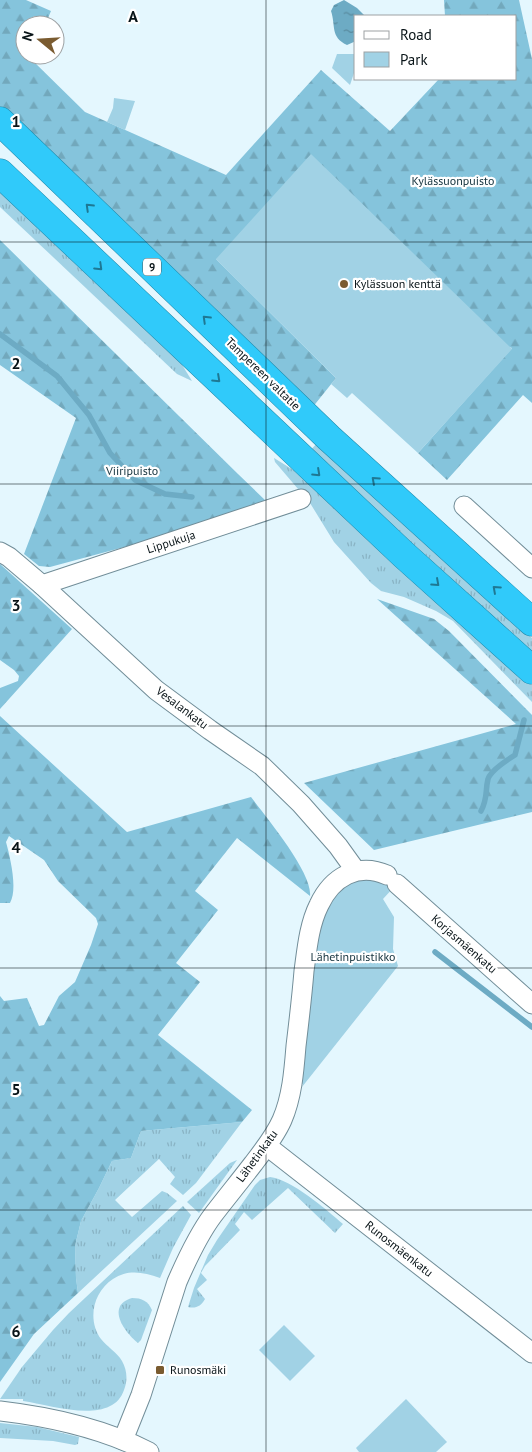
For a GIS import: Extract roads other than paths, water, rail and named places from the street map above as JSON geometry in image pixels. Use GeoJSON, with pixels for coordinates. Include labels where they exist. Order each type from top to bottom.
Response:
{"type":"FeatureCollection","features":[{"type":"Feature","properties":{"kind":"highway","name":"Tampereen valtatie"},"geometry":{"type":"LineString","coordinates":[[0,121],[329,438],[532,622]]}},
{"type":"Feature","properties":{"kind":"highway"},"geometry":{"type":"LineString","coordinates":[[0,173],[397,548],[532,670]]}},
{"type":"Feature","properties":{"kind":"street","name":"Lippukuja"},"geometry":{"type":"LineString","coordinates":[[42,585],[301,499]]}},
{"type":"Feature","properties":{"kind":"street"},"geometry":{"type":"LineString","coordinates":[[464,506],[532,568]]}},
{"type":"Feature","properties":{"kind":"street","name":"Vesalankatu"},"geometry":{"type":"LineString","coordinates":[[0,552],[9,557],[42,585],[156,690],[262,766],[301,804],[338,846],[356,871]]}},
{"type":"Feature","properties":{"kind":"street","name":"Korjasmäenkatu"},"geometry":{"type":"LineString","coordinates":[[356,871],[377,871],[392,880],[532,1004]]}},
{"type":"Feature","properties":{"kind":"street","name":"Lähetinkatu"},"geometry":{"type":"LineString","coordinates":[[123,1440],[141,1395],[177,1282],[184,1266],[212,1218],[267,1146],[281,1122],[289,1099],[293,1077],[306,955],[311,927],[319,905],[327,892],[342,876],[356,871]]}},
{"type":"Feature","properties":{"kind":"street","name":"Runosmäenkatu"},"geometry":{"type":"LineString","coordinates":[[267,1146],[532,1353]]}},
{"type":"Feature","properties":{"kind":"street"},"geometry":{"type":"LineString","coordinates":[[0,1411],[68,1421],[123,1440],[149,1452]]}},
{"type":"Feature","properties":{"kind":"water"},"geometry":{"type":"Polygon","coordinates":[[[344,0],[364,15],[354,15],[354,42],[347,45],[338,38],[334,31],[331,11],[334,5],[344,0]]]}},
{"type":"Feature","properties":{"kind":"waterway"},"geometry":{"type":"LineString","coordinates":[[0,334],[57,376],[89,415],[110,453],[135,480],[165,494],[192,497]]}},
{"type":"Feature","properties":{"kind":"waterway"},"geometry":{"type":"LineString","coordinates":[[481,811],[486,798],[488,779],[496,769],[515,755],[524,720]]}},
{"type":"Feature","properties":{"kind":"waterway"},"geometry":{"type":"LineString","coordinates":[[435,952],[532,1027]]}},
{"type":"Feature","properties":{"kind":"place","name":"Kylässuon kenttä"},"geometry":{"type":"Point","coordinates":[344,284]}},
{"type":"Feature","properties":{"kind":"place","name":"Runosmäki"},"geometry":{"type":"Point","coordinates":[160,1370]}},
{"type":"Feature","properties":{"kind":"park label","name":"Kylässuonpuisto"},"geometry":{"type":"Point","coordinates":[453,181]}},
{"type":"Feature","properties":{"kind":"park label","name":"Viiripuisto"},"geometry":{"type":"Point","coordinates":[132,471]}},
{"type":"Feature","properties":{"kind":"park label","name":"Lähetinpuistikko"},"geometry":{"type":"Point","coordinates":[353,957]}}]}
